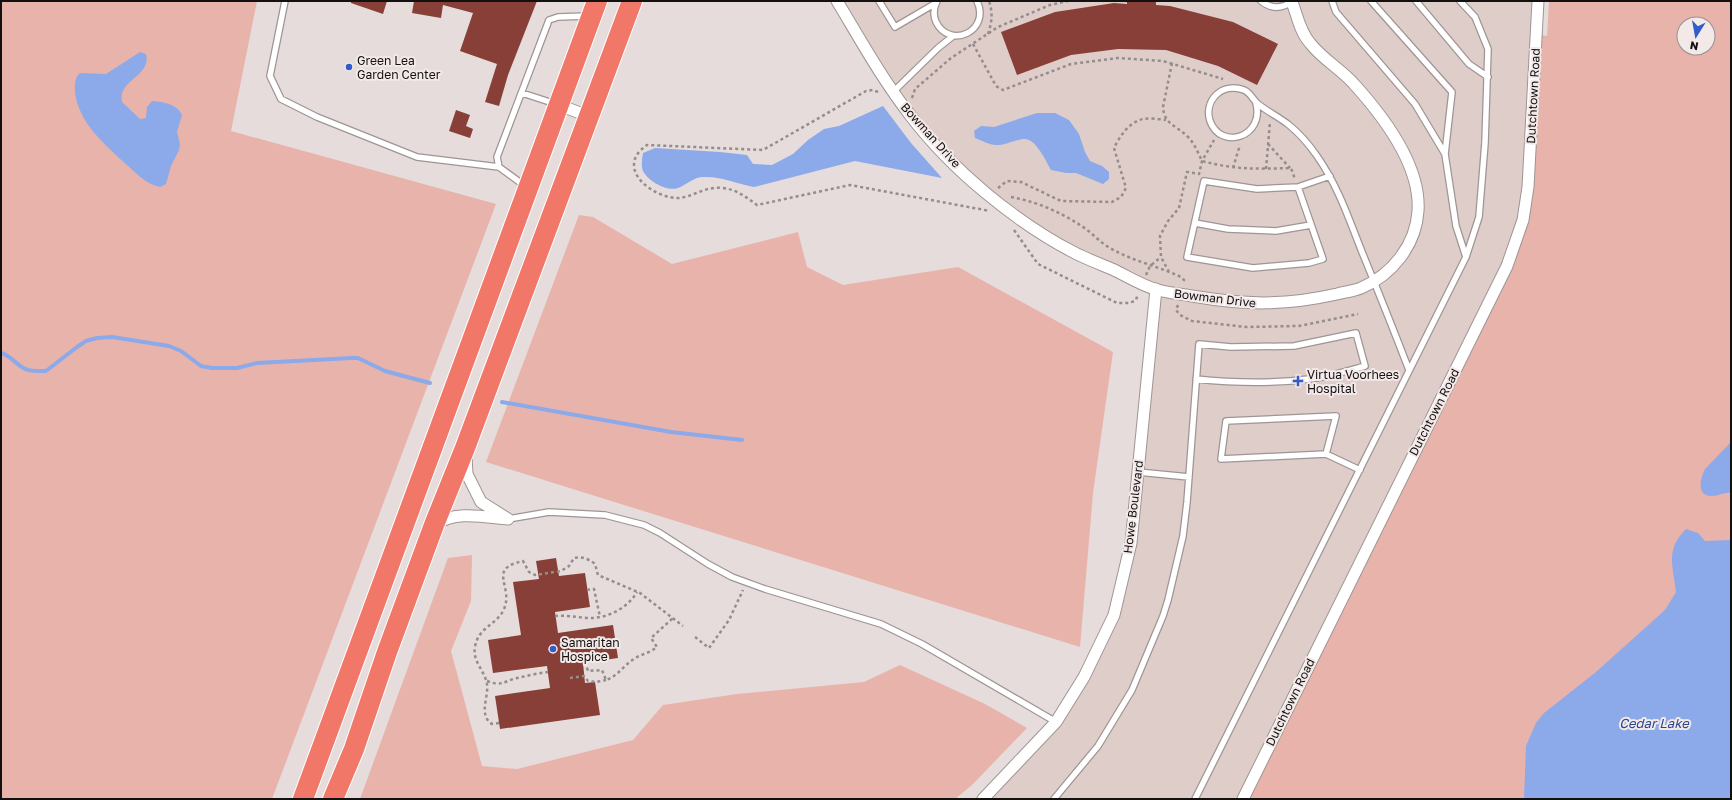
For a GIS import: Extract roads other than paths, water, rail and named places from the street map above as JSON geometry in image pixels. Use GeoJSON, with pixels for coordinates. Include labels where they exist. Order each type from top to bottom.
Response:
{"type":"FeatureCollection","features":[{"type":"Feature","properties":{"kind":"highway"},"geometry":{"type":"LineString","coordinates":[[334,799],[354,748],[434,525],[465,448],[632,1]]}},
{"type":"Feature","properties":{"kind":"highway"},"geometry":{"type":"LineString","coordinates":[[303,799],[594,9]]}},
{"type":"Feature","properties":{"kind":"street","name":"Bowman Drive"},"geometry":{"type":"LineString","coordinates":[[837,1],[893,92],[911,117],[944,153],[975,183],[1011,212],[1042,234],[1075,253],[1156,289],[1220,300],[1265,304],[1309,300],[1361,288],[1374,281],[1402,257],[1413,236],[1418,211],[1417,188],[1410,166],[1389,128],[1354,83],[1310,43],[1303,32],[1292,1]]}},
{"type":"Feature","properties":{"kind":"street","name":"Dutchtown Road"},"geometry":{"type":"LineString","coordinates":[[1243,799],[1507,266],[1523,220],[1528,187],[1538,1]]}},
{"type":"Feature","properties":{"kind":"street"},"geometry":{"type":"LineString","coordinates":[[559,105],[588,116]]}},
{"type":"Feature","properties":{"kind":"street","name":"Howe Boulevard"},"geometry":{"type":"LineString","coordinates":[[983,799],[1056,722],[1084,677],[1114,615],[1131,544],[1156,289]]}},
{"type":"Feature","properties":{"kind":"street"},"geometry":{"type":"LineString","coordinates":[[465,448],[467,474],[481,502],[508,519]]}},
{"type":"Feature","properties":{"kind":"street"},"geometry":{"type":"LineString","coordinates":[[434,525],[442,519],[467,516],[508,519]]}},
{"type":"Feature","properties":{"kind":"lane"},"geometry":{"type":"LineString","coordinates":[[285,1],[270,76],[280,99],[317,117],[417,157],[498,167],[528,188]]}},
{"type":"Feature","properties":{"kind":"lane"},"geometry":{"type":"LineString","coordinates":[[879,1],[895,27],[936,2]]}},
{"type":"Feature","properties":{"kind":"lane"},"geometry":{"type":"LineString","coordinates":[[893,92],[938,48],[954,36],[968,33],[978,23],[980,9],[977,1]]}},
{"type":"Feature","properties":{"kind":"lane"},"geometry":{"type":"LineString","coordinates":[[1260,1],[1276,7],[1282,7],[1292,1]]}},
{"type":"Feature","properties":{"kind":"lane"},"geometry":{"type":"LineString","coordinates":[[1332,1],[1336,12],[1415,104],[1445,154]]}},
{"type":"Feature","properties":{"kind":"lane"},"geometry":{"type":"LineString","coordinates":[[1371,1],[1452,92],[1445,154],[1456,226],[1466,257]]}},
{"type":"Feature","properties":{"kind":"lane"},"geometry":{"type":"LineString","coordinates":[[1416,1],[1469,64],[1488,77]]}},
{"type":"Feature","properties":{"kind":"lane"},"geometry":{"type":"LineString","coordinates":[[1195,799],[1466,257],[1480,217],[1486,143],[1488,49],[1475,17],[1460,1]]}},
{"type":"Feature","properties":{"kind":"lane"},"geometry":{"type":"LineString","coordinates":[[936,2],[934,11],[937,24],[945,33],[954,36]]}},
{"type":"Feature","properties":{"kind":"lane"},"geometry":{"type":"LineString","coordinates":[[498,167],[497,157],[550,20],[594,9]]}},
{"type":"Feature","properties":{"kind":"lane"},"geometry":{"type":"LineString","coordinates":[[1256,103],[1258,114],[1255,125],[1247,133],[1236,137],[1222,134],[1212,124],[1209,116],[1211,102],[1221,91],[1234,88],[1248,92],[1256,103],[1289,125],[1316,155],[1336,185],[1409,370]]}},
{"type":"Feature","properties":{"kind":"lane"},"geometry":{"type":"LineString","coordinates":[[522,93],[559,105]]}},
{"type":"Feature","properties":{"kind":"lane"},"geometry":{"type":"LineString","coordinates":[[1298,187],[1323,258],[1309,263],[1253,268],[1187,257],[1204,181],[1257,189],[1298,187],[1330,176]]}},
{"type":"Feature","properties":{"kind":"lane"},"geometry":{"type":"LineString","coordinates":[[1195,223],[1228,229],[1276,231],[1311,225]]}},
{"type":"Feature","properties":{"kind":"lane"},"geometry":{"type":"LineString","coordinates":[[1054,799],[1098,746],[1132,690],[1163,616],[1175,577],[1182,536],[1189,477],[1196,379],[1199,344],[1231,347],[1294,346],[1356,333],[1366,366],[1310,379],[1277,382],[1232,383],[1196,379]]}},
{"type":"Feature","properties":{"kind":"lane"},"geometry":{"type":"LineString","coordinates":[[1326,454],[1336,416],[1226,421],[1221,459],[1326,454],[1360,470]]}},
{"type":"Feature","properties":{"kind":"lane"},"geometry":{"type":"LineString","coordinates":[[1138,472],[1189,477]]}},
{"type":"Feature","properties":{"kind":"lane"},"geometry":{"type":"LineString","coordinates":[[508,519],[549,512],[605,515],[644,525],[660,533],[708,564],[732,577],[881,624],[922,644],[1056,722]]}},
{"type":"Feature","properties":{"kind":"water"},"geometry":{"type":"Polygon","coordinates":[[[140,52],[146,54],[144,68],[124,88],[122,102],[140,119],[146,118],[147,107],[152,101],[173,106],[180,111],[182,115],[177,132],[180,144],[179,150],[171,166],[166,184],[160,187],[151,184],[142,178],[94,133],[87,124],[77,104],[75,93],[76,79],[80,73],[106,74],[140,52]]]}},
{"type":"Feature","properties":{"kind":"water"},"geometry":{"type":"Polygon","coordinates":[[[883,106],[911,143],[942,178],[855,161],[754,187],[723,179],[700,177],[674,189],[663,187],[653,182],[645,175],[642,169],[643,153],[655,148],[747,155],[753,164],[772,165],[793,154],[808,140],[824,129],[839,126],[883,106]]]}},
{"type":"Feature","properties":{"kind":"water"},"geometry":{"type":"Polygon","coordinates":[[[1037,113],[1055,113],[1069,120],[1079,134],[1085,152],[1090,161],[1102,166],[1109,172],[1109,179],[1103,184],[1076,173],[1051,170],[1039,149],[1032,142],[1026,139],[1000,145],[993,145],[975,138],[974,131],[981,126],[994,127],[1037,113]]]}},
{"type":"Feature","properties":{"kind":"water"},"geometry":{"type":"Polygon","coordinates":[[[1731,442],[1731,493],[1712,496],[1703,493],[1701,490],[1701,482],[1705,469],[1731,442]]]}},
{"type":"Feature","properties":{"kind":"water","name":"Cedar Lake"},"geometry":{"type":"Polygon","coordinates":[[[1686,529],[1698,533],[1705,541],[1731,540],[1731,799],[1524,799],[1526,746],[1536,723],[1544,713],[1596,672],[1665,610],[1676,592],[1672,566],[1673,551],[1679,537],[1686,529]]]}},
{"type":"Feature","properties":{"kind":"waterway"},"geometry":{"type":"LineString","coordinates":[[1,353],[8,356],[25,369],[32,371],[46,371],[86,341],[97,338],[112,337],[169,346],[181,351],[201,366],[212,368],[237,368],[257,363],[358,358],[385,371],[430,383]]}},
{"type":"Feature","properties":{"kind":"waterway"},"geometry":{"type":"LineString","coordinates":[[502,402],[671,432],[742,440]]}},
{"type":"Feature","properties":{"kind":"place","name":"Green Lea Garden Center"},"geometry":{"type":"Point","coordinates":[349,67]}},
{"type":"Feature","properties":{"kind":"place","name":"Virtua Voorhees Hospital"},"geometry":{"type":"Point","coordinates":[1298,381]}},
{"type":"Feature","properties":{"kind":"place","name":"Samaritan Hospice"},"geometry":{"type":"Point","coordinates":[553,649]}}]}
